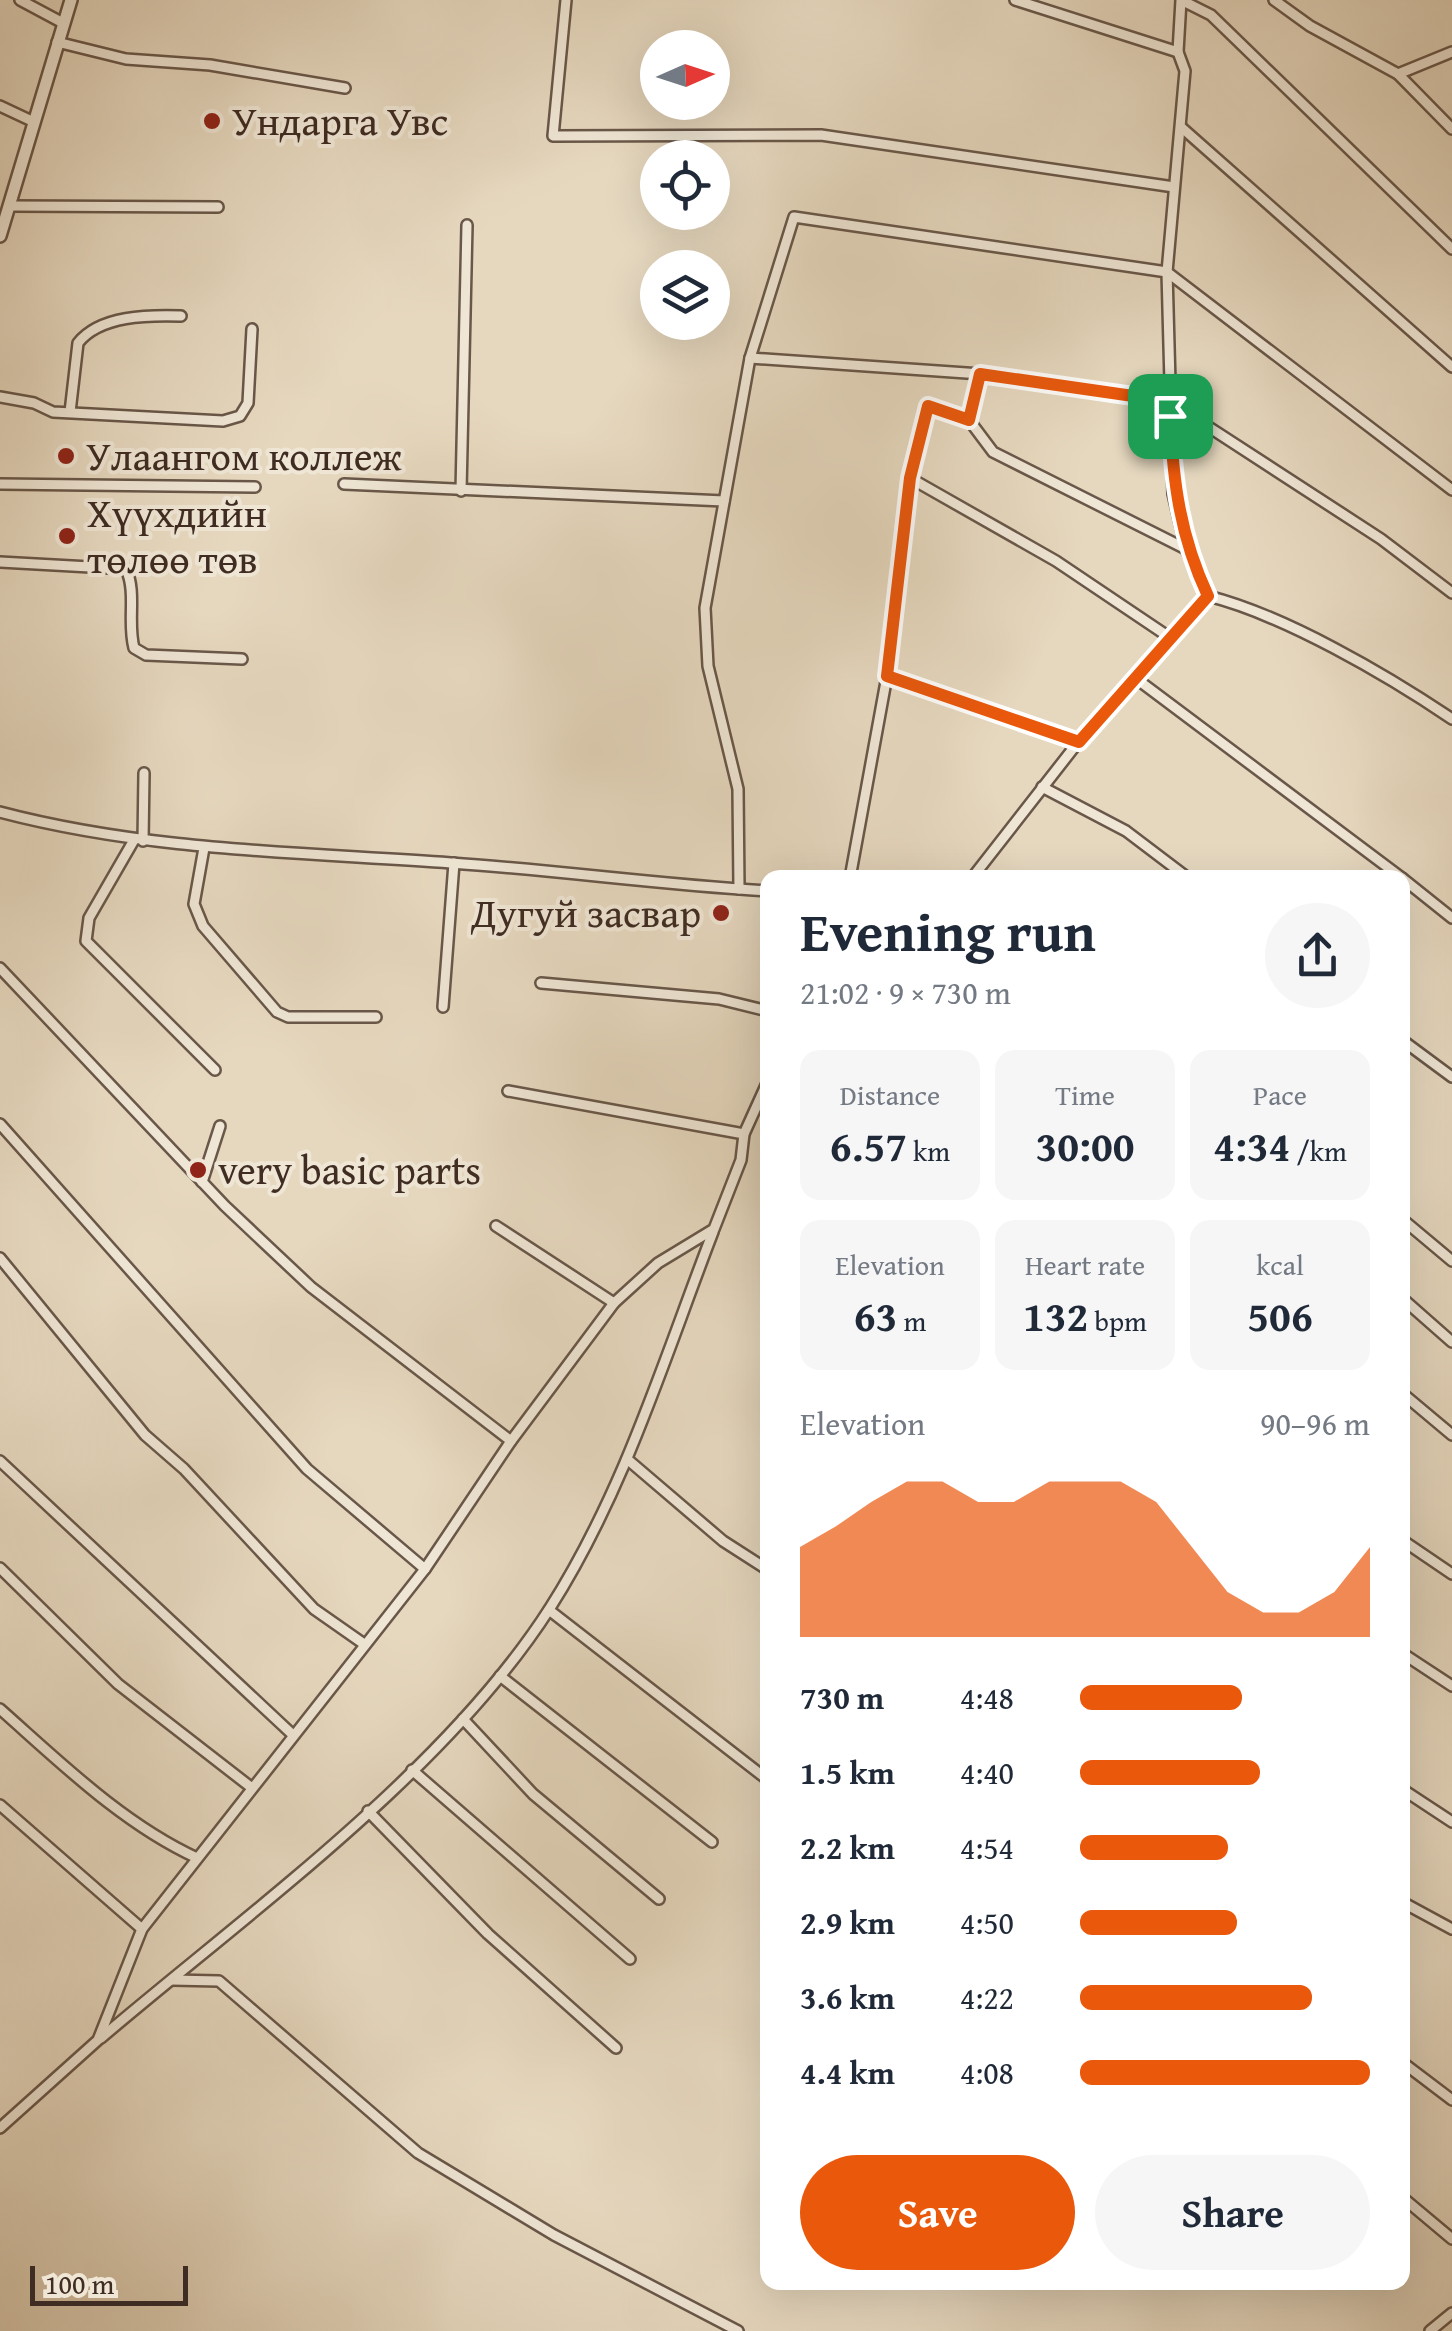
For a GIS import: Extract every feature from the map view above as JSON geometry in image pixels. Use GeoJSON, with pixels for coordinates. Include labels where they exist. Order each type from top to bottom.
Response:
{"type":"FeatureCollection","features":[{"type":"Feature","properties":{"kind":"street"},"geometry":{"type":"LineString","coordinates":[[20,0],[63,23]]}},
{"type":"Feature","properties":{"kind":"street"},"geometry":{"type":"LineString","coordinates":[[0,236],[70,0]]}},
{"type":"Feature","properties":{"kind":"street"},"geometry":{"type":"LineString","coordinates":[[566,0],[553,136],[821,136],[1174,187]]}},
{"type":"Feature","properties":{"kind":"street"},"geometry":{"type":"LineString","coordinates":[[1015,0],[1178,52]]}},
{"type":"Feature","properties":{"kind":"street"},"geometry":{"type":"LineString","coordinates":[[1208,596],[1186,549],[1174,494],[1170,416],[1167,272],[1185,71],[1178,52],[1181,0],[1211,14],[1452,249]]}},
{"type":"Feature","properties":{"kind":"street"},"geometry":{"type":"LineString","coordinates":[[1274,0],[1310,26],[1398,74],[1452,129]]}},
{"type":"Feature","properties":{"kind":"street"},"geometry":{"type":"LineString","coordinates":[[57,42],[126,59],[210,64],[345,88]]}},
{"type":"Feature","properties":{"kind":"street"},"geometry":{"type":"LineString","coordinates":[[1398,74],[1452,52]]}},
{"type":"Feature","properties":{"kind":"street"},"geometry":{"type":"LineString","coordinates":[[0,106],[34,122]]}},
{"type":"Feature","properties":{"kind":"street"},"geometry":{"type":"LineString","coordinates":[[1181,127],[1452,367]]}},
{"type":"Feature","properties":{"kind":"street"},"geometry":{"type":"LineString","coordinates":[[5,212],[218,207]]}},
{"type":"Feature","properties":{"kind":"street"},"geometry":{"type":"LineString","coordinates":[[739,890],[738,789],[708,666],[705,608],[750,358],[794,216],[1167,272],[1452,490]]}},
{"type":"Feature","properties":{"kind":"street"},"geometry":{"type":"LineString","coordinates":[[461,491],[467,225]]}},
{"type":"Feature","properties":{"kind":"street"},"geometry":{"type":"LineString","coordinates":[[70,412],[78,343],[84,336],[116,321],[180,316]]}},
{"type":"Feature","properties":{"kind":"street"},"geometry":{"type":"LineString","coordinates":[[0,397],[70,412],[223,421],[240,416],[248,403],[252,329]]}},
{"type":"Feature","properties":{"kind":"street"},"geometry":{"type":"LineString","coordinates":[[750,358],[980,374],[1147,398],[1170,416],[1201,422],[1381,539],[1452,592]]}},
{"type":"Feature","properties":{"kind":"street"},"geometry":{"type":"LineString","coordinates":[[969,420],[980,374]]}},
{"type":"Feature","properties":{"kind":"street"},"geometry":{"type":"LineString","coordinates":[[851,870],[887,676],[910,478],[928,406],[969,420],[993,452],[1186,549]]}},
{"type":"Feature","properties":{"kind":"street"},"geometry":{"type":"LineString","coordinates":[[910,478],[1043,553],[1172,639]]}},
{"type":"Feature","properties":{"kind":"street"},"geometry":{"type":"LineString","coordinates":[[0,484],[255,487]]}},
{"type":"Feature","properties":{"kind":"street"},"geometry":{"type":"LineString","coordinates":[[344,484],[724,502]]}},
{"type":"Feature","properties":{"kind":"street"},"geometry":{"type":"LineString","coordinates":[[0,562],[126,568],[132,582],[130,632],[134,648],[146,655],[242,659]]}},
{"type":"Feature","properties":{"kind":"street"},"geometry":{"type":"LineString","coordinates":[[981,870],[1079,742],[1138,680],[1208,596]]}},
{"type":"Feature","properties":{"kind":"street"},"geometry":{"type":"LineString","coordinates":[[1208,596],[1246,606],[1420,697],[1452,719]]}},
{"type":"Feature","properties":{"kind":"street"},"geometry":{"type":"LineString","coordinates":[[887,676],[1079,742]]}},
{"type":"Feature","properties":{"kind":"street"},"geometry":{"type":"LineString","coordinates":[[1138,680],[1391,870]]}},
{"type":"Feature","properties":{"kind":"street"},"geometry":{"type":"LineString","coordinates":[[144,773],[138,840],[89,918],[86,941],[215,1070]]}},
{"type":"Feature","properties":{"kind":"street"},"geometry":{"type":"LineString","coordinates":[[1042,787],[1126,831],[1177,870]]}},
{"type":"Feature","properties":{"kind":"street"},"geometry":{"type":"LineString","coordinates":[[0,812],[138,840],[204,848],[454,863],[760,891]]}},
{"type":"Feature","properties":{"kind":"street"},"geometry":{"type":"LineString","coordinates":[[204,848],[194,904],[203,926],[276,1012],[288,1017],[376,1017]]}},
{"type":"Feature","properties":{"kind":"street"},"geometry":{"type":"LineString","coordinates":[[444,1007],[454,863]]}},
{"type":"Feature","properties":{"kind":"street"},"geometry":{"type":"LineString","coordinates":[[1410,884],[1452,918]]}},
{"type":"Feature","properties":{"kind":"street"},"geometry":{"type":"LineString","coordinates":[[0,968],[202,1182],[311,1287],[510,1441]]}},
{"type":"Feature","properties":{"kind":"street"},"geometry":{"type":"LineString","coordinates":[[540,983],[719,999],[760,1010]]}},
{"type":"Feature","properties":{"kind":"street"},"geometry":{"type":"LineString","coordinates":[[1410,1046],[1452,1077]]}},
{"type":"Feature","properties":{"kind":"street"},"geometry":{"type":"LineString","coordinates":[[508,1091],[744,1134]]}},
{"type":"Feature","properties":{"kind":"street"},"geometry":{"type":"LineString","coordinates":[[0,2128],[412,1770],[500,1676],[549,1610],[627,1460],[741,1160],[744,1134],[760,1099]]}},
{"type":"Feature","properties":{"kind":"street"},"geometry":{"type":"LineString","coordinates":[[0,1124],[307,1468],[426,1568]]}},
{"type":"Feature","properties":{"kind":"street"},"geometry":{"type":"LineString","coordinates":[[202,1182],[220,1126]]}},
{"type":"Feature","properties":{"kind":"street"},"geometry":{"type":"LineString","coordinates":[[496,1226],[614,1303]]}},
{"type":"Feature","properties":{"kind":"street"},"geometry":{"type":"LineString","coordinates":[[1410,1227],[1452,1261]]}},
{"type":"Feature","properties":{"kind":"street"},"geometry":{"type":"LineString","coordinates":[[98,2040],[142,1929],[426,1568],[510,1441],[614,1303],[658,1263],[714,1229]]}},
{"type":"Feature","properties":{"kind":"street"},"geometry":{"type":"LineString","coordinates":[[0,1258],[145,1435],[184,1468],[314,1609],[364,1644]]}},
{"type":"Feature","properties":{"kind":"street"},"geometry":{"type":"LineString","coordinates":[[1410,1305],[1452,1342]]}},
{"type":"Feature","properties":{"kind":"street"},"geometry":{"type":"LineString","coordinates":[[1410,1401],[1452,1435]]}},
{"type":"Feature","properties":{"kind":"street"},"geometry":{"type":"LineString","coordinates":[[0,1460],[293,1735]]}},
{"type":"Feature","properties":{"kind":"street"},"geometry":{"type":"LineString","coordinates":[[627,1460],[723,1541],[760,1565]]}},
{"type":"Feature","properties":{"kind":"street"},"geometry":{"type":"LineString","coordinates":[[1410,1545],[1452,1574]]}},
{"type":"Feature","properties":{"kind":"street"},"geometry":{"type":"LineString","coordinates":[[0,1568],[118,1684],[252,1788]]}},
{"type":"Feature","properties":{"kind":"street"},"geometry":{"type":"LineString","coordinates":[[549,1610],[760,1774]]}},
{"type":"Feature","properties":{"kind":"street"},"geometry":{"type":"LineString","coordinates":[[1410,1658],[1452,1686]]}},
{"type":"Feature","properties":{"kind":"street"},"geometry":{"type":"LineString","coordinates":[[500,1676],[712,1842]]}},
{"type":"Feature","properties":{"kind":"street"},"geometry":{"type":"LineString","coordinates":[[0,1709],[78,1778],[170,1846],[197,1858]]}},
{"type":"Feature","properties":{"kind":"street"},"geometry":{"type":"LineString","coordinates":[[463,1719],[533,1794],[658,1899]]}},
{"type":"Feature","properties":{"kind":"street"},"geometry":{"type":"LineString","coordinates":[[412,1770],[630,1959]]}},
{"type":"Feature","properties":{"kind":"street"},"geometry":{"type":"LineString","coordinates":[[1410,1794],[1452,1822]]}},
{"type":"Feature","properties":{"kind":"street"},"geometry":{"type":"LineString","coordinates":[[0,1804],[142,1929]]}},
{"type":"Feature","properties":{"kind":"street"},"geometry":{"type":"LineString","coordinates":[[368,1811],[488,1934],[616,2048]]}},
{"type":"Feature","properties":{"kind":"street"},"geometry":{"type":"LineString","coordinates":[[1410,1906],[1452,1929]]}},
{"type":"Feature","properties":{"kind":"street"},"geometry":{"type":"LineString","coordinates":[[169,1980],[219,1982],[268,2019],[418,2154],[554,2234],[738,2331]]}},
{"type":"Feature","properties":{"kind":"street"},"geometry":{"type":"LineString","coordinates":[[1410,2068],[1452,2100]]}},
{"type":"Feature","properties":{"kind":"street"},"geometry":{"type":"LineString","coordinates":[[0,2116],[18,2112]]}},
{"type":"Feature","properties":{"kind":"street"},"geometry":{"type":"LineString","coordinates":[[1410,2205],[1452,2239]]}},
{"type":"Feature","properties":{"kind":"street"},"geometry":{"type":"LineString","coordinates":[[1430,2331],[1452,2312]]}},
{"type":"Feature","properties":{"kind":"place","name":"Ундарга Увс"},"geometry":{"type":"Point","coordinates":[212,121]}},
{"type":"Feature","properties":{"kind":"place","name":"Улаангом коллеж"},"geometry":{"type":"Point","coordinates":[66,456]}},
{"type":"Feature","properties":{"kind":"place","name":"Хүүхдийн төлөө төв"},"geometry":{"type":"Point","coordinates":[67,536]}},
{"type":"Feature","properties":{"kind":"place","name":"Дугуй засвар"},"geometry":{"type":"Point","coordinates":[721,913]}},
{"type":"Feature","properties":{"kind":"place","name":"very basic parts"},"geometry":{"type":"Point","coordinates":[198,1170]}},
{"type":"Feature","properties":{"kind":"route"},"geometry":{"type":"LineString","coordinates":[[980,374],[1147,398],[1170,416],[1174,494],[1186,549],[1208,596],[1138,680],[1079,742],[887,676],[910,478],[928,406],[969,420],[980,374]]}}]}
